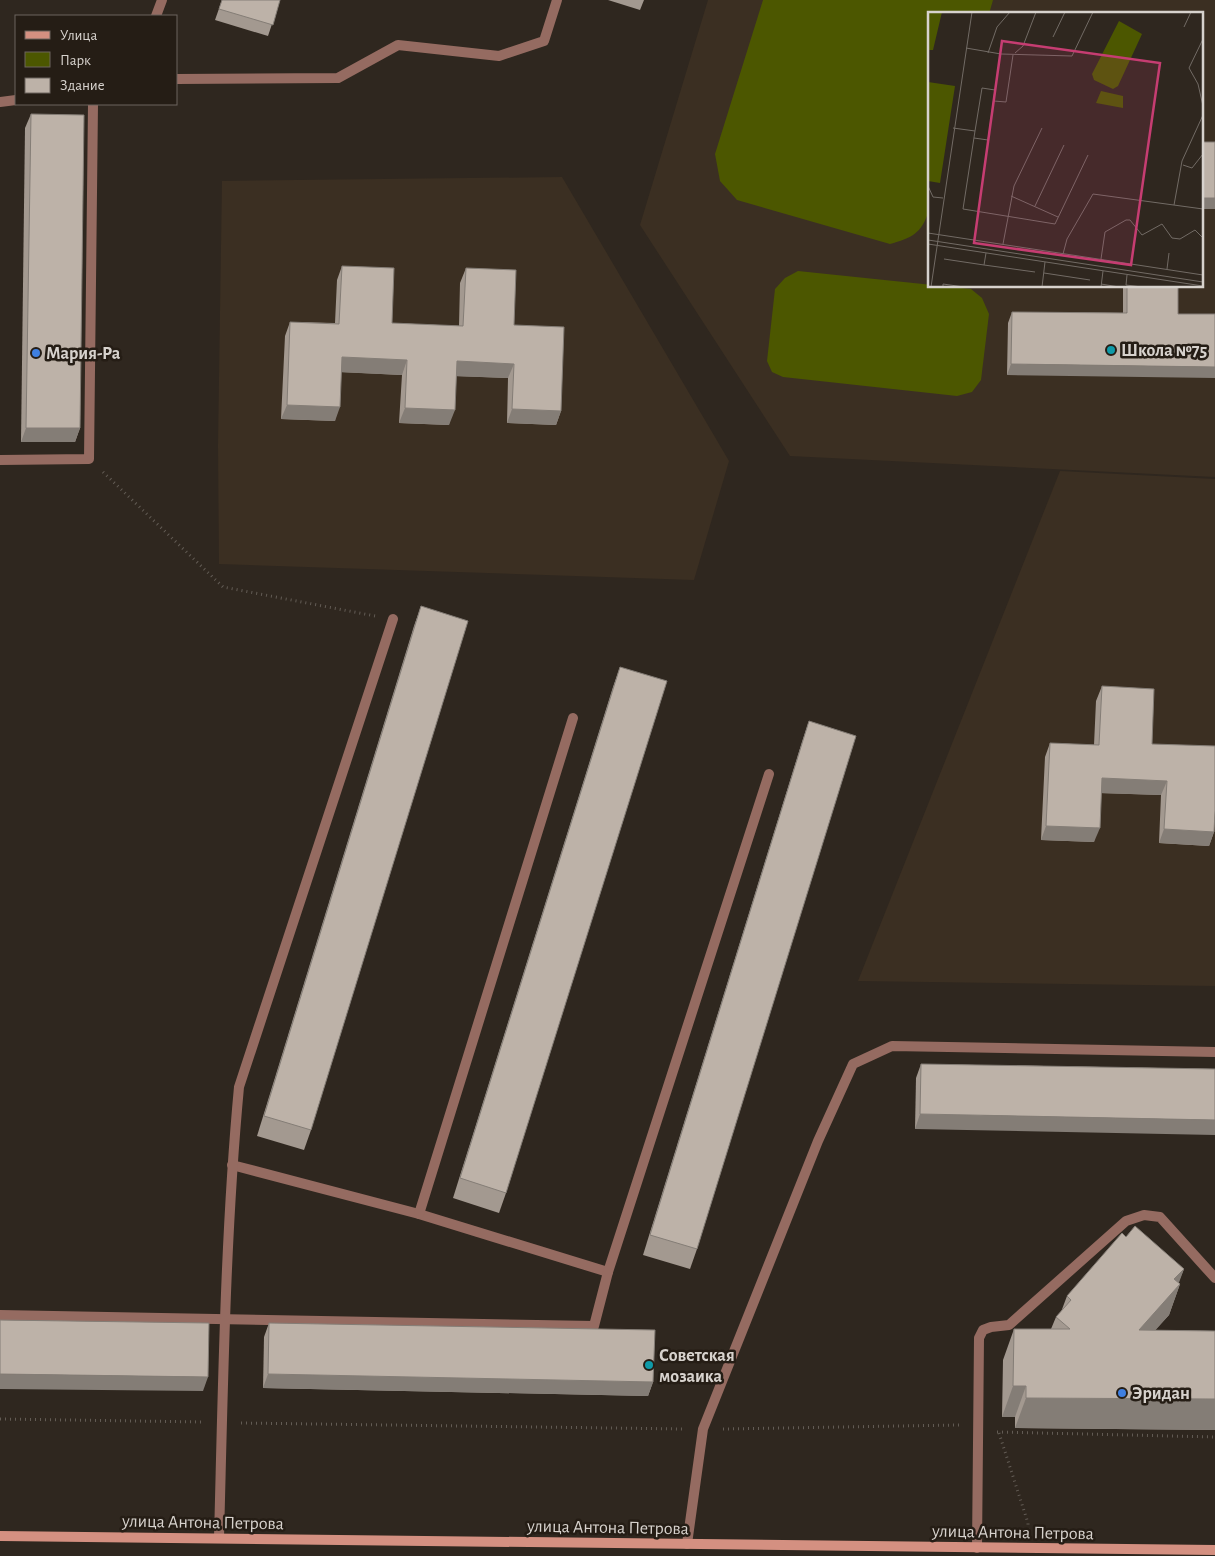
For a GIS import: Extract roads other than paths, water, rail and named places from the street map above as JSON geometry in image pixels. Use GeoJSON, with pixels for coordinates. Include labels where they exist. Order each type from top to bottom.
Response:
{"type":"FeatureCollection","features":[{"type":"Feature","properties":{"kind":"main road","name":"улица Антона Петрова"},"geometry":{"type":"LineString","coordinates":[[0,1536],[1215,1550]]}},
{"type":"Feature","properties":{"kind":"lane"},"geometry":{"type":"LineString","coordinates":[[156,15],[162,0]]}},
{"type":"Feature","properties":{"kind":"lane"},"geometry":{"type":"LineString","coordinates":[[178,79],[338,78],[398,45],[498,56],[544,41],[557,0]]}},
{"type":"Feature","properties":{"kind":"lane"},"geometry":{"type":"LineString","coordinates":[[0,102],[15,100]]}},
{"type":"Feature","properties":{"kind":"lane"},"geometry":{"type":"LineString","coordinates":[[0,460],[89,459],[93,105]]}},
{"type":"Feature","properties":{"kind":"lane"},"geometry":{"type":"LineString","coordinates":[[219,1538],[225,1320],[232,1165],[239,1087],[393,619]]}},
{"type":"Feature","properties":{"kind":"lane"},"geometry":{"type":"LineString","coordinates":[[419,1214],[573,718]]}},
{"type":"Feature","properties":{"kind":"lane"},"geometry":{"type":"LineString","coordinates":[[0,1315],[594,1326],[608,1272],[769,774]]}},
{"type":"Feature","properties":{"kind":"lane"},"geometry":{"type":"LineString","coordinates":[[687,1544],[703,1429],[818,1141],[853,1064],[892,1046],[1215,1052]]}},
{"type":"Feature","properties":{"kind":"lane"},"geometry":{"type":"LineString","coordinates":[[232,1165],[419,1214],[608,1272]]}},
{"type":"Feature","properties":{"kind":"lane"},"geometry":{"type":"LineString","coordinates":[[977,1548],[979,1338],[983,1330],[1009,1325],[1126,1221],[1144,1215],[1160,1217],[1215,1278]]}},
{"type":"Feature","properties":{"kind":"place","name":"Школа №75"},"geometry":{"type":"Point","coordinates":[1111,350]}},
{"type":"Feature","properties":{"kind":"place","name":"Мария-Ра"},"geometry":{"type":"Point","coordinates":[36,353]}},
{"type":"Feature","properties":{"kind":"place","name":"Советская мозаика"},"geometry":{"type":"Point","coordinates":[649,1365]}},
{"type":"Feature","properties":{"kind":"place","name":"Эридан"},"geometry":{"type":"Point","coordinates":[1122,1393]}}]}
